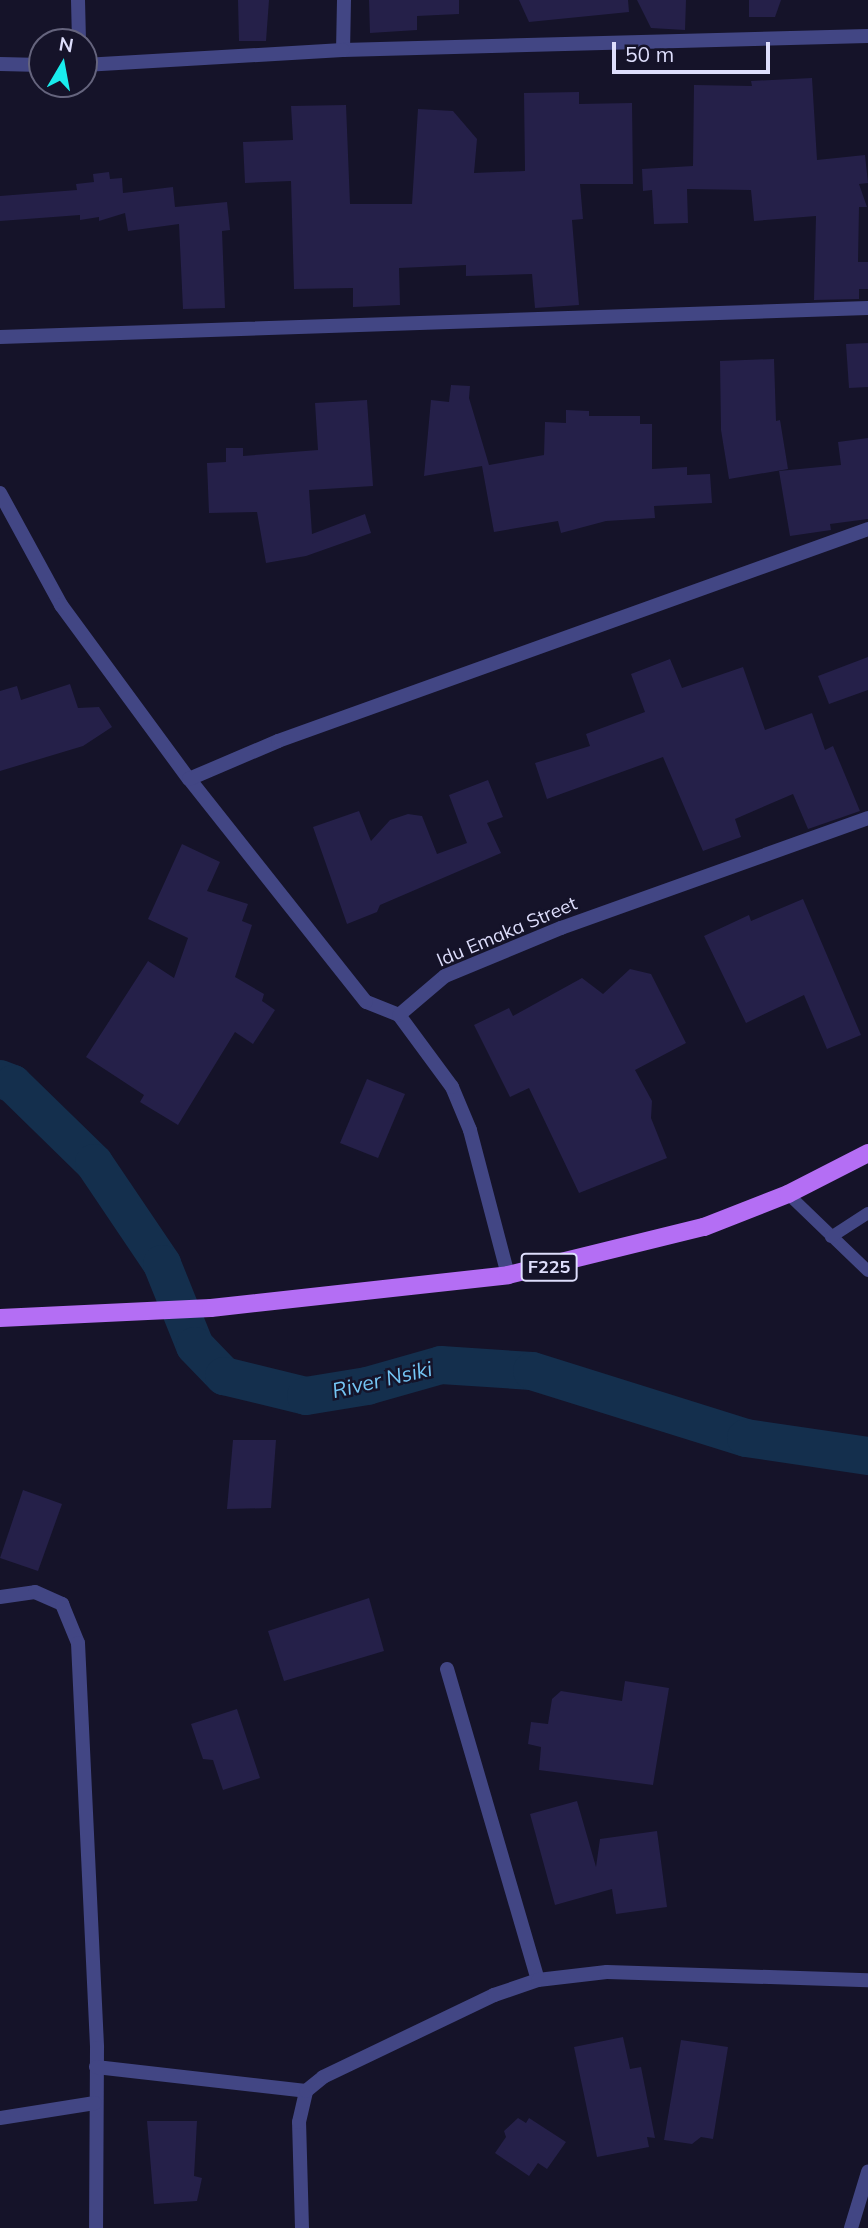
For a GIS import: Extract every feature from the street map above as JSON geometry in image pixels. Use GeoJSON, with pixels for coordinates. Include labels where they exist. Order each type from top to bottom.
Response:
{"type":"FeatureCollection","features":[{"type":"Feature","properties":{"kind":"main road","name":"F225"},"geometry":{"type":"LineString","coordinates":[[0,1318],[211,1308],[508,1275],[704,1227],[788,1194],[868,1153]]}},
{"type":"Feature","properties":{"kind":"street"},"geometry":{"type":"LineString","coordinates":[[78,0],[79,28]]}},
{"type":"Feature","properties":{"kind":"street"},"geometry":{"type":"LineString","coordinates":[[344,0],[344,50]]}},
{"type":"Feature","properties":{"kind":"street"},"geometry":{"type":"LineString","coordinates":[[98,64],[344,50],[868,36]]}},
{"type":"Feature","properties":{"kind":"street"},"geometry":{"type":"LineString","coordinates":[[0,64],[28,65]]}},
{"type":"Feature","properties":{"kind":"street"},"geometry":{"type":"LineString","coordinates":[[0,337],[868,307]]}},
{"type":"Feature","properties":{"kind":"street"},"geometry":{"type":"LineString","coordinates":[[0,493],[61,605],[189,779],[366,1002],[400,1015],[452,1087],[470,1130],[508,1275]]}},
{"type":"Feature","properties":{"kind":"street"},"geometry":{"type":"LineString","coordinates":[[189,779],[278,741],[868,529]]}},
{"type":"Feature","properties":{"kind":"street","name":"Idu Emaka Street"},"geometry":{"type":"LineString","coordinates":[[400,1015],[445,976],[561,928],[868,818]]}},
{"type":"Feature","properties":{"kind":"street"},"geometry":{"type":"LineString","coordinates":[[0,1597],[35,1592],[62,1604],[78,1643],[96,2067],[96,2228]]}},
{"type":"Feature","properties":{"kind":"street"},"geometry":{"type":"LineString","coordinates":[[447,1669],[538,1980]]}},
{"type":"Feature","properties":{"kind":"street"},"geometry":{"type":"LineString","coordinates":[[302,2228],[299,2122],[306,2091],[323,2077],[375,2050],[494,1995],[538,1980],[607,1972],[868,1980]]}},
{"type":"Feature","properties":{"kind":"street"},"geometry":{"type":"LineString","coordinates":[[96,2067],[306,2091]]}},
{"type":"Feature","properties":{"kind":"street"},"geometry":{"type":"LineString","coordinates":[[0,2118],[95,2103]]}},
{"type":"Feature","properties":{"kind":"street"},"geometry":{"type":"LineString","coordinates":[[851,2228],[868,2172]]}},
{"type":"Feature","properties":{"kind":"lane"},"geometry":{"type":"LineString","coordinates":[[788,1194],[868,1271]]}},
{"type":"Feature","properties":{"kind":"lane"},"geometry":{"type":"LineString","coordinates":[[831,1237],[868,1213]]}},
{"type":"Feature","properties":{"kind":"building"},"geometry":{"type":"Polygon","coordinates":[[[238,0],[269,0],[266,41],[239,41],[238,0]]]}},
{"type":"Feature","properties":{"kind":"building"},"geometry":{"type":"Polygon","coordinates":[[[369,0],[459,0],[459,14],[417,16],[417,30],[370,33],[369,0]]]}},
{"type":"Feature","properties":{"kind":"building"},"geometry":{"type":"Polygon","coordinates":[[[519,0],[628,0],[629,12],[529,22],[519,0]]]}},
{"type":"Feature","properties":{"kind":"building"},"geometry":{"type":"Polygon","coordinates":[[[637,0],[686,0],[685,30],[651,28],[637,0]]]}},
{"type":"Feature","properties":{"kind":"building"},"geometry":{"type":"Polygon","coordinates":[[[749,0],[781,0],[775,17],[749,17],[749,0]]]}},
{"type":"Feature","properties":{"kind":"building"},"geometry":{"type":"Polygon","coordinates":[[[812,78],[817,160],[865,155],[868,183],[859,184],[867,207],[859,207],[858,262],[868,262],[868,289],[859,289],[859,299],[814,300],[816,216],[754,221],[751,190],[687,189],[688,223],[654,224],[652,190],[643,191],[642,169],[693,166],[694,85],[752,86],[751,81],[812,78]]]}},
{"type":"Feature","properties":{"kind":"building"},"geometry":{"type":"Polygon","coordinates":[[[579,92],[579,104],[632,103],[633,184],[580,184],[583,219],[572,220],[579,305],[535,308],[532,274],[466,276],[466,265],[399,268],[400,305],[353,307],[353,288],[294,289],[291,181],[245,183],[243,142],[293,140],[291,106],[346,105],[350,204],[412,204],[418,109],[453,111],[477,139],[474,173],[525,171],[524,93],[579,92]]]}},
{"type":"Feature","properties":{"kind":"building"},"geometry":{"type":"Polygon","coordinates":[[[109,172],[110,179],[122,178],[123,193],[173,187],[175,207],[227,202],[230,230],[222,231],[225,308],[183,309],[179,224],[128,231],[125,213],[99,221],[99,217],[80,220],[80,215],[0,221],[0,196],[77,190],[76,184],[94,182],[93,174],[109,172]]]}},
{"type":"Feature","properties":{"kind":"building"},"geometry":{"type":"Polygon","coordinates":[[[868,343],[868,387],[849,388],[846,344],[868,343]]]}},
{"type":"Feature","properties":{"kind":"building"},"geometry":{"type":"Polygon","coordinates":[[[774,359],[776,421],[780,420],[788,469],[729,479],[721,430],[720,361],[774,359]]]}},
{"type":"Feature","properties":{"kind":"building"},"geometry":{"type":"Polygon","coordinates":[[[451,385],[470,386],[469,398],[489,465],[544,455],[545,422],[566,423],[566,410],[589,411],[589,416],[640,416],[640,424],[652,424],[652,469],[687,467],[687,475],[710,474],[712,503],[654,506],[655,518],[606,521],[561,533],[558,521],[494,532],[482,466],[424,476],[431,400],[449,402],[451,385]]]}},
{"type":"Feature","properties":{"kind":"building"},"geometry":{"type":"Polygon","coordinates":[[[367,400],[373,486],[309,490],[312,534],[365,514],[371,533],[306,556],[266,563],[257,512],[209,513],[207,463],[226,462],[226,448],[243,448],[243,456],[318,450],[315,403],[367,400]]]}},
{"type":"Feature","properties":{"kind":"building"},"geometry":{"type":"Polygon","coordinates":[[[868,438],[868,519],[830,524],[831,530],[790,536],[779,471],[841,465],[838,442],[868,438]]]}},
{"type":"Feature","properties":{"kind":"building"},"geometry":{"type":"Polygon","coordinates":[[[868,657],[868,690],[829,704],[818,676],[868,657]]]}},
{"type":"Feature","properties":{"kind":"building"},"geometry":{"type":"Polygon","coordinates":[[[670,659],[682,688],[743,667],[765,730],[812,713],[825,750],[833,746],[860,811],[808,829],[793,794],[735,819],[741,837],[703,851],[663,757],[547,799],[535,763],[590,746],[586,734],[645,712],[631,674],[670,659]]]}},
{"type":"Feature","properties":{"kind":"building"},"geometry":{"type":"Polygon","coordinates":[[[70,684],[78,708],[99,707],[112,727],[83,746],[0,771],[0,691],[17,686],[21,700],[70,684]]]}},
{"type":"Feature","properties":{"kind":"building"},"geometry":{"type":"Polygon","coordinates":[[[488,780],[503,817],[487,823],[501,853],[380,905],[377,912],[347,924],[313,827],[359,811],[371,841],[390,820],[408,814],[422,816],[437,854],[467,843],[449,795],[488,780]]]}},
{"type":"Feature","properties":{"kind":"building"},"geometry":{"type":"Polygon","coordinates":[[[182,844],[220,862],[207,891],[248,904],[242,921],[252,925],[235,977],[264,994],[262,1001],[275,1010],[253,1044],[235,1032],[178,1125],[140,1102],[144,1095],[86,1057],[148,961],[174,978],[188,938],[148,919],[182,844]]]}},
{"type":"Feature","properties":{"kind":"building"},"geometry":{"type":"Polygon","coordinates":[[[803,899],[861,1035],[827,1049],[804,995],[746,1023],[704,936],[749,915],[751,921],[803,899]]]}},
{"type":"Feature","properties":{"kind":"building"},"geometry":{"type":"Polygon","coordinates":[[[630,969],[651,974],[686,1043],[635,1070],[652,1101],[651,1118],[667,1158],[579,1193],[529,1088],[510,1097],[474,1025],[509,1008],[513,1016],[582,978],[603,994],[630,969]]]}},
{"type":"Feature","properties":{"kind":"building"},"geometry":{"type":"Polygon","coordinates":[[[367,1079],[405,1094],[378,1158],[340,1143],[367,1079]]]}},
{"type":"Feature","properties":{"kind":"building"},"geometry":{"type":"Polygon","coordinates":[[[233,1440],[276,1440],[271,1508],[227,1509],[233,1440]]]}},
{"type":"Feature","properties":{"kind":"building"},"geometry":{"type":"Polygon","coordinates":[[[23,1490],[62,1504],[38,1571],[0,1558],[23,1490]]]}},
{"type":"Feature","properties":{"kind":"building"},"geometry":{"type":"Polygon","coordinates":[[[369,1598],[384,1651],[284,1681],[268,1631],[369,1598]]]}},
{"type":"Feature","properties":{"kind":"building"},"geometry":{"type":"Polygon","coordinates":[[[625,1681],[669,1688],[653,1785],[539,1770],[541,1747],[528,1744],[531,1722],[548,1724],[552,1699],[561,1691],[622,1701],[625,1681]]]}},
{"type":"Feature","properties":{"kind":"building"},"geometry":{"type":"Polygon","coordinates":[[[237,1709],[260,1778],[223,1790],[213,1760],[203,1759],[191,1724],[237,1709]]]}},
{"type":"Feature","properties":{"kind":"building"},"geometry":{"type":"Polygon","coordinates":[[[577,1801],[596,1867],[600,1839],[657,1831],[667,1907],[616,1914],[612,1889],[555,1905],[530,1814],[577,1801]]]}},
{"type":"Feature","properties":{"kind":"building"},"geometry":{"type":"Polygon","coordinates":[[[623,2037],[630,2069],[641,2067],[655,2138],[647,2137],[649,2147],[597,2157],[574,2047],[623,2037]]]}},
{"type":"Feature","properties":{"kind":"building"},"geometry":{"type":"Polygon","coordinates":[[[681,2040],[728,2047],[713,2139],[701,2137],[692,2144],[664,2140],[681,2040]]]}},
{"type":"Feature","properties":{"kind":"building"},"geometry":{"type":"Polygon","coordinates":[[[518,2118],[526,2123],[529,2118],[566,2142],[547,2169],[538,2163],[529,2176],[495,2153],[506,2137],[504,2131],[518,2118]]]}},
{"type":"Feature","properties":{"kind":"building"},"geometry":{"type":"Polygon","coordinates":[[[147,2121],[197,2121],[194,2176],[202,2178],[197,2201],[154,2204],[147,2121]]]}},
{"type":"Feature","properties":{"kind":"waterway","name":"River Nsiki"},"geometry":{"type":"LineString","coordinates":[[0,1079],[13,1084],[94,1163],[162,1264],[195,1346],[224,1376],[306,1396],[367,1386],[441,1365],[532,1371],[746,1438],[868,1456]]}}]}
